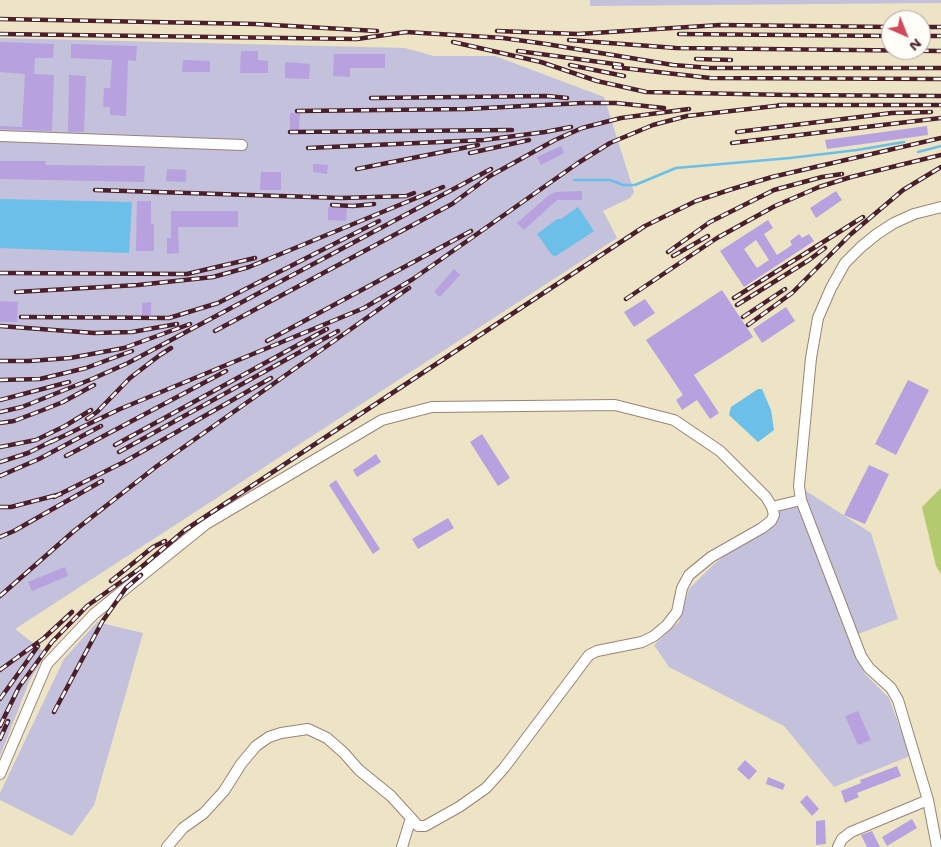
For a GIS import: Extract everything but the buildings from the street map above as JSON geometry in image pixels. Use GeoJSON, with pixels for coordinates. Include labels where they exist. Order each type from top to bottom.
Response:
{"type":"FeatureCollection","features":[{"type":"Feature","properties":{"kind":"street"},"geometry":{"type":"LineString","coordinates":[[0,136],[242,145]]}},
{"type":"Feature","properties":{"kind":"street"},"geometry":{"type":"LineString","coordinates":[[937,847],[928,800],[898,700],[891,688],[869,668],[861,656],[801,500],[799,472],[811,358],[818,318],[830,288],[845,263],[877,234],[894,223],[914,214],[941,207]]}},
{"type":"Feature","properties":{"kind":"street"},"geometry":{"type":"LineString","coordinates":[[0,774],[47,664],[94,614],[206,524],[382,420],[432,407],[615,405],[674,420],[720,451],[766,497],[772,507],[774,515],[762,528],[711,557],[689,575],[682,588],[677,612],[667,625],[654,636],[642,642],[597,650],[590,655],[504,768],[486,788],[459,808],[425,826],[418,826],[391,796],[359,770],[327,738],[308,729],[269,737],[256,746],[241,764],[224,791],[204,812],[183,828],[167,847]]}},
{"type":"Feature","properties":{"kind":"street"},"geometry":{"type":"LineString","coordinates":[[772,507],[801,500]]}},
{"type":"Feature","properties":{"kind":"street"},"geometry":{"type":"LineString","coordinates":[[838,847],[842,839],[852,832],[928,800]]}},
{"type":"Feature","properties":{"kind":"street"},"geometry":{"type":"LineString","coordinates":[[402,847],[411,818]]}},
{"type":"Feature","properties":{"kind":"shaded area"},"geometry":{"type":"Polygon","coordinates":[[[590,0],[941,0],[941,3],[590,6],[590,0]]]}},
{"type":"Feature","properties":{"kind":"shaded area"},"geometry":{"type":"Polygon","coordinates":[[[0,38],[405,48],[434,56],[495,56],[604,97],[634,192],[630,198],[603,211],[617,238],[15,629],[46,653],[29,682],[0,756],[0,38]]]}},
{"type":"Feature","properties":{"kind":"shaded area"},"geometry":{"type":"Polygon","coordinates":[[[803,489],[871,533],[898,619],[850,637],[865,674],[889,698],[910,756],[834,787],[784,726],[669,667],[654,645],[679,622],[689,589],[712,566],[803,489]]]}},
{"type":"Feature","properties":{"kind":"shaded area"},"geometry":{"type":"Polygon","coordinates":[[[97,622],[143,633],[94,805],[72,836],[0,800],[0,793],[64,659],[97,622]]]}},
{"type":"Feature","properties":{"kind":"green space"},"geometry":{"type":"Polygon","coordinates":[[[941,488],[941,574],[936,566],[922,507],[941,488]]]}},
{"type":"Feature","properties":{"kind":"water"},"geometry":{"type":"Polygon","coordinates":[[[0,199],[132,202],[129,253],[0,248],[0,199]]]}},
{"type":"Feature","properties":{"kind":"water"},"geometry":{"type":"Polygon","coordinates":[[[578,207],[594,231],[556,256],[552,255],[537,234],[557,219],[561,219],[578,207]]]}},
{"type":"Feature","properties":{"kind":"water"},"geometry":{"type":"Polygon","coordinates":[[[758,389],[762,389],[771,410],[774,430],[758,442],[729,415],[731,407],[758,389]]]}},
{"type":"Feature","properties":{"kind":"waterway"},"geometry":{"type":"LineString","coordinates":[[574,180],[610,180],[623,185],[635,185],[676,168],[790,158],[904,142]]}},
{"type":"Feature","properties":{"kind":"waterway"},"geometry":{"type":"LineString","coordinates":[[918,152],[941,146]]}},
{"type":"Feature","properties":{"kind":"railway"},"geometry":{"type":"LineString","coordinates":[[0,19],[255,24],[377,31]]}},
{"type":"Feature","properties":{"kind":"railway"},"geometry":{"type":"LineString","coordinates":[[497,31],[578,34],[720,25],[881,27]]}},
{"type":"Feature","properties":{"kind":"railway"},"geometry":{"type":"LineString","coordinates":[[931,27],[941,27]]}},
{"type":"Feature","properties":{"kind":"railway"},"geometry":{"type":"LineString","coordinates":[[0,34],[357,39],[406,32],[503,38],[673,65],[711,68],[941,68]]}},
{"type":"Feature","properties":{"kind":"railway"},"geometry":{"type":"LineString","coordinates":[[679,34],[881,36]]}},
{"type":"Feature","properties":{"kind":"railway"},"geometry":{"type":"LineString","coordinates":[[931,36],[941,36]]}},
{"type":"Feature","properties":{"kind":"railway"},"geometry":{"type":"LineString","coordinates":[[569,40],[676,48],[941,51]]}},
{"type":"Feature","properties":{"kind":"railway"},"geometry":{"type":"LineString","coordinates":[[453,42],[541,62],[597,81],[646,92],[941,96]]}},
{"type":"Feature","properties":{"kind":"railway"},"geometry":{"type":"LineString","coordinates":[[518,51],[622,65]]}},
{"type":"Feature","properties":{"kind":"railway"},"geometry":{"type":"LineString","coordinates":[[696,59],[731,60]]}},
{"type":"Feature","properties":{"kind":"railway"},"geometry":{"type":"LineString","coordinates":[[570,65],[624,76]]}},
{"type":"Feature","properties":{"kind":"railway"},"geometry":{"type":"LineString","coordinates":[[614,67],[710,78],[941,79]]}},
{"type":"Feature","properties":{"kind":"railway"},"geometry":{"type":"LineString","coordinates":[[371,98],[547,96],[567,98]]}},
{"type":"Feature","properties":{"kind":"railway"},"geometry":{"type":"LineString","coordinates":[[297,111],[466,109],[582,103],[616,103],[664,108]]}},
{"type":"Feature","properties":{"kind":"railway"},"geometry":{"type":"LineString","coordinates":[[779,105],[941,105]]}},
{"type":"Feature","properties":{"kind":"railway"},"geometry":{"type":"LineString","coordinates":[[51,442],[120,409],[364,308],[413,279],[578,163],[610,143],[653,125],[687,116],[784,105]]}},
{"type":"Feature","properties":{"kind":"railway"},"geometry":{"type":"LineString","coordinates":[[215,331],[452,204],[490,176],[555,140],[582,128],[621,118],[689,109]]}},
{"type":"Feature","properties":{"kind":"railway"},"geometry":{"type":"LineString","coordinates":[[737,132],[892,113],[931,112]]}},
{"type":"Feature","properties":{"kind":"railway"},"geometry":{"type":"LineString","coordinates":[[732,143],[941,118]]}},
{"type":"Feature","properties":{"kind":"railway"},"geometry":{"type":"LineString","coordinates":[[308,148],[484,140],[571,127]]}},
{"type":"Feature","properties":{"kind":"railway"},"geometry":{"type":"LineString","coordinates":[[290,132],[512,130]]}},
{"type":"Feature","properties":{"kind":"railway"},"geometry":{"type":"LineString","coordinates":[[0,726],[19,687],[52,642],[87,606],[139,569],[185,530],[645,226],[696,201],[772,177],[941,138]]}},
{"type":"Feature","properties":{"kind":"railway"},"geometry":{"type":"LineString","coordinates":[[470,153],[529,140]]}},
{"type":"Feature","properties":{"kind":"railway"},"geometry":{"type":"LineString","coordinates":[[357,169],[478,145]]}},
{"type":"Feature","properties":{"kind":"railway"},"geometry":{"type":"LineString","coordinates":[[626,299],[717,238],[775,206],[819,187],[851,177],[941,155]]}},
{"type":"Feature","properties":{"kind":"railway"},"geometry":{"type":"LineString","coordinates":[[748,325],[792,293],[851,234],[903,190],[941,167]]}},
{"type":"Feature","properties":{"kind":"railway"},"geometry":{"type":"LineString","coordinates":[[0,412],[22,407],[128,363],[491,169]]}},
{"type":"Feature","properties":{"kind":"railway"},"geometry":{"type":"LineString","coordinates":[[668,252],[710,222],[774,190],[822,177],[842,174]]}},
{"type":"Feature","properties":{"kind":"railway"},"geometry":{"type":"LineString","coordinates":[[16,292],[138,285],[213,277],[249,267],[443,187]]}},
{"type":"Feature","properties":{"kind":"railway"},"geometry":{"type":"LineString","coordinates":[[95,190],[342,198],[406,196],[414,193]]}},
{"type":"Feature","properties":{"kind":"railway"},"geometry":{"type":"LineString","coordinates":[[332,205],[374,204]]}},
{"type":"Feature","properties":{"kind":"railway"},"geometry":{"type":"LineString","coordinates":[[734,298],[863,217]]}},
{"type":"Feature","properties":{"kind":"railway"},"geometry":{"type":"LineString","coordinates":[[21,317],[169,318],[218,303],[379,221]]}},
{"type":"Feature","properties":{"kind":"railway"},"geometry":{"type":"LineString","coordinates":[[267,341],[471,231]]}},
{"type":"Feature","properties":{"kind":"railway"},"geometry":{"type":"LineString","coordinates":[[673,256],[708,236]]}},
{"type":"Feature","properties":{"kind":"railway"},"geometry":{"type":"LineString","coordinates":[[737,305],[825,248]]}},
{"type":"Feature","properties":{"kind":"railway"},"geometry":{"type":"LineString","coordinates":[[0,273],[187,274],[255,258]]}},
{"type":"Feature","properties":{"kind":"railway"},"geometry":{"type":"LineString","coordinates":[[0,596],[74,531],[157,466],[409,288]]}},
{"type":"Feature","properties":{"kind":"railway"},"geometry":{"type":"LineString","coordinates":[[743,317],[785,289]]}},
{"type":"Feature","properties":{"kind":"railway"},"geometry":{"type":"LineString","coordinates":[[0,326],[94,333],[132,332],[177,324]]}},
{"type":"Feature","properties":{"kind":"railway"},"geometry":{"type":"LineString","coordinates":[[0,361],[70,358],[124,348],[190,324]]}},
{"type":"Feature","properties":{"kind":"railway"},"geometry":{"type":"LineString","coordinates":[[115,445],[327,329]]}},
{"type":"Feature","properties":{"kind":"railway"},"geometry":{"type":"LineString","coordinates":[[119,452],[338,331]]}},
{"type":"Feature","properties":{"kind":"railway"},"geometry":{"type":"LineString","coordinates":[[87,419],[97,412],[130,378],[171,348]]}},
{"type":"Feature","properties":{"kind":"railway"},"geometry":{"type":"LineString","coordinates":[[0,380],[40,379],[86,368],[132,351]]}},
{"type":"Feature","properties":{"kind":"railway"},"geometry":{"type":"LineString","coordinates":[[66,456],[226,371]]}},
{"type":"Feature","properties":{"kind":"railway"},"geometry":{"type":"LineString","coordinates":[[54,497],[124,462],[271,378]]}},
{"type":"Feature","properties":{"kind":"railway"},"geometry":{"type":"LineString","coordinates":[[0,400],[69,382]]}},
{"type":"Feature","properties":{"kind":"railway"},"geometry":{"type":"LineString","coordinates":[[0,423],[14,421],[63,402],[94,385]]}},
{"type":"Feature","properties":{"kind":"railway"},"geometry":{"type":"LineString","coordinates":[[0,447],[36,440],[65,426],[91,410]]}},
{"type":"Feature","properties":{"kind":"railway"},"geometry":{"type":"LineString","coordinates":[[0,476],[39,459],[101,426]]}},
{"type":"Feature","properties":{"kind":"railway"},"geometry":{"type":"LineString","coordinates":[[0,462],[28,453],[56,439]]}},
{"type":"Feature","properties":{"kind":"railway"},"geometry":{"type":"LineString","coordinates":[[0,537],[102,481]]}},
{"type":"Feature","properties":{"kind":"railway"},"geometry":{"type":"LineString","coordinates":[[0,507],[11,507],[61,494]]}},
{"type":"Feature","properties":{"kind":"railway"},"geometry":{"type":"LineString","coordinates":[[111,581],[153,547],[165,541]]}},
{"type":"Feature","properties":{"kind":"railway"},"geometry":{"type":"LineString","coordinates":[[54,712],[102,622],[126,588],[141,575]]}},
{"type":"Feature","properties":{"kind":"railway"},"geometry":{"type":"LineString","coordinates":[[0,670],[44,638],[72,612]]}},
{"type":"Feature","properties":{"kind":"railway"},"geometry":{"type":"LineString","coordinates":[[0,699],[38,646]]}},
{"type":"Feature","properties":{"kind":"railway"},"geometry":{"type":"LineString","coordinates":[[0,739],[8,721]]}}]}
